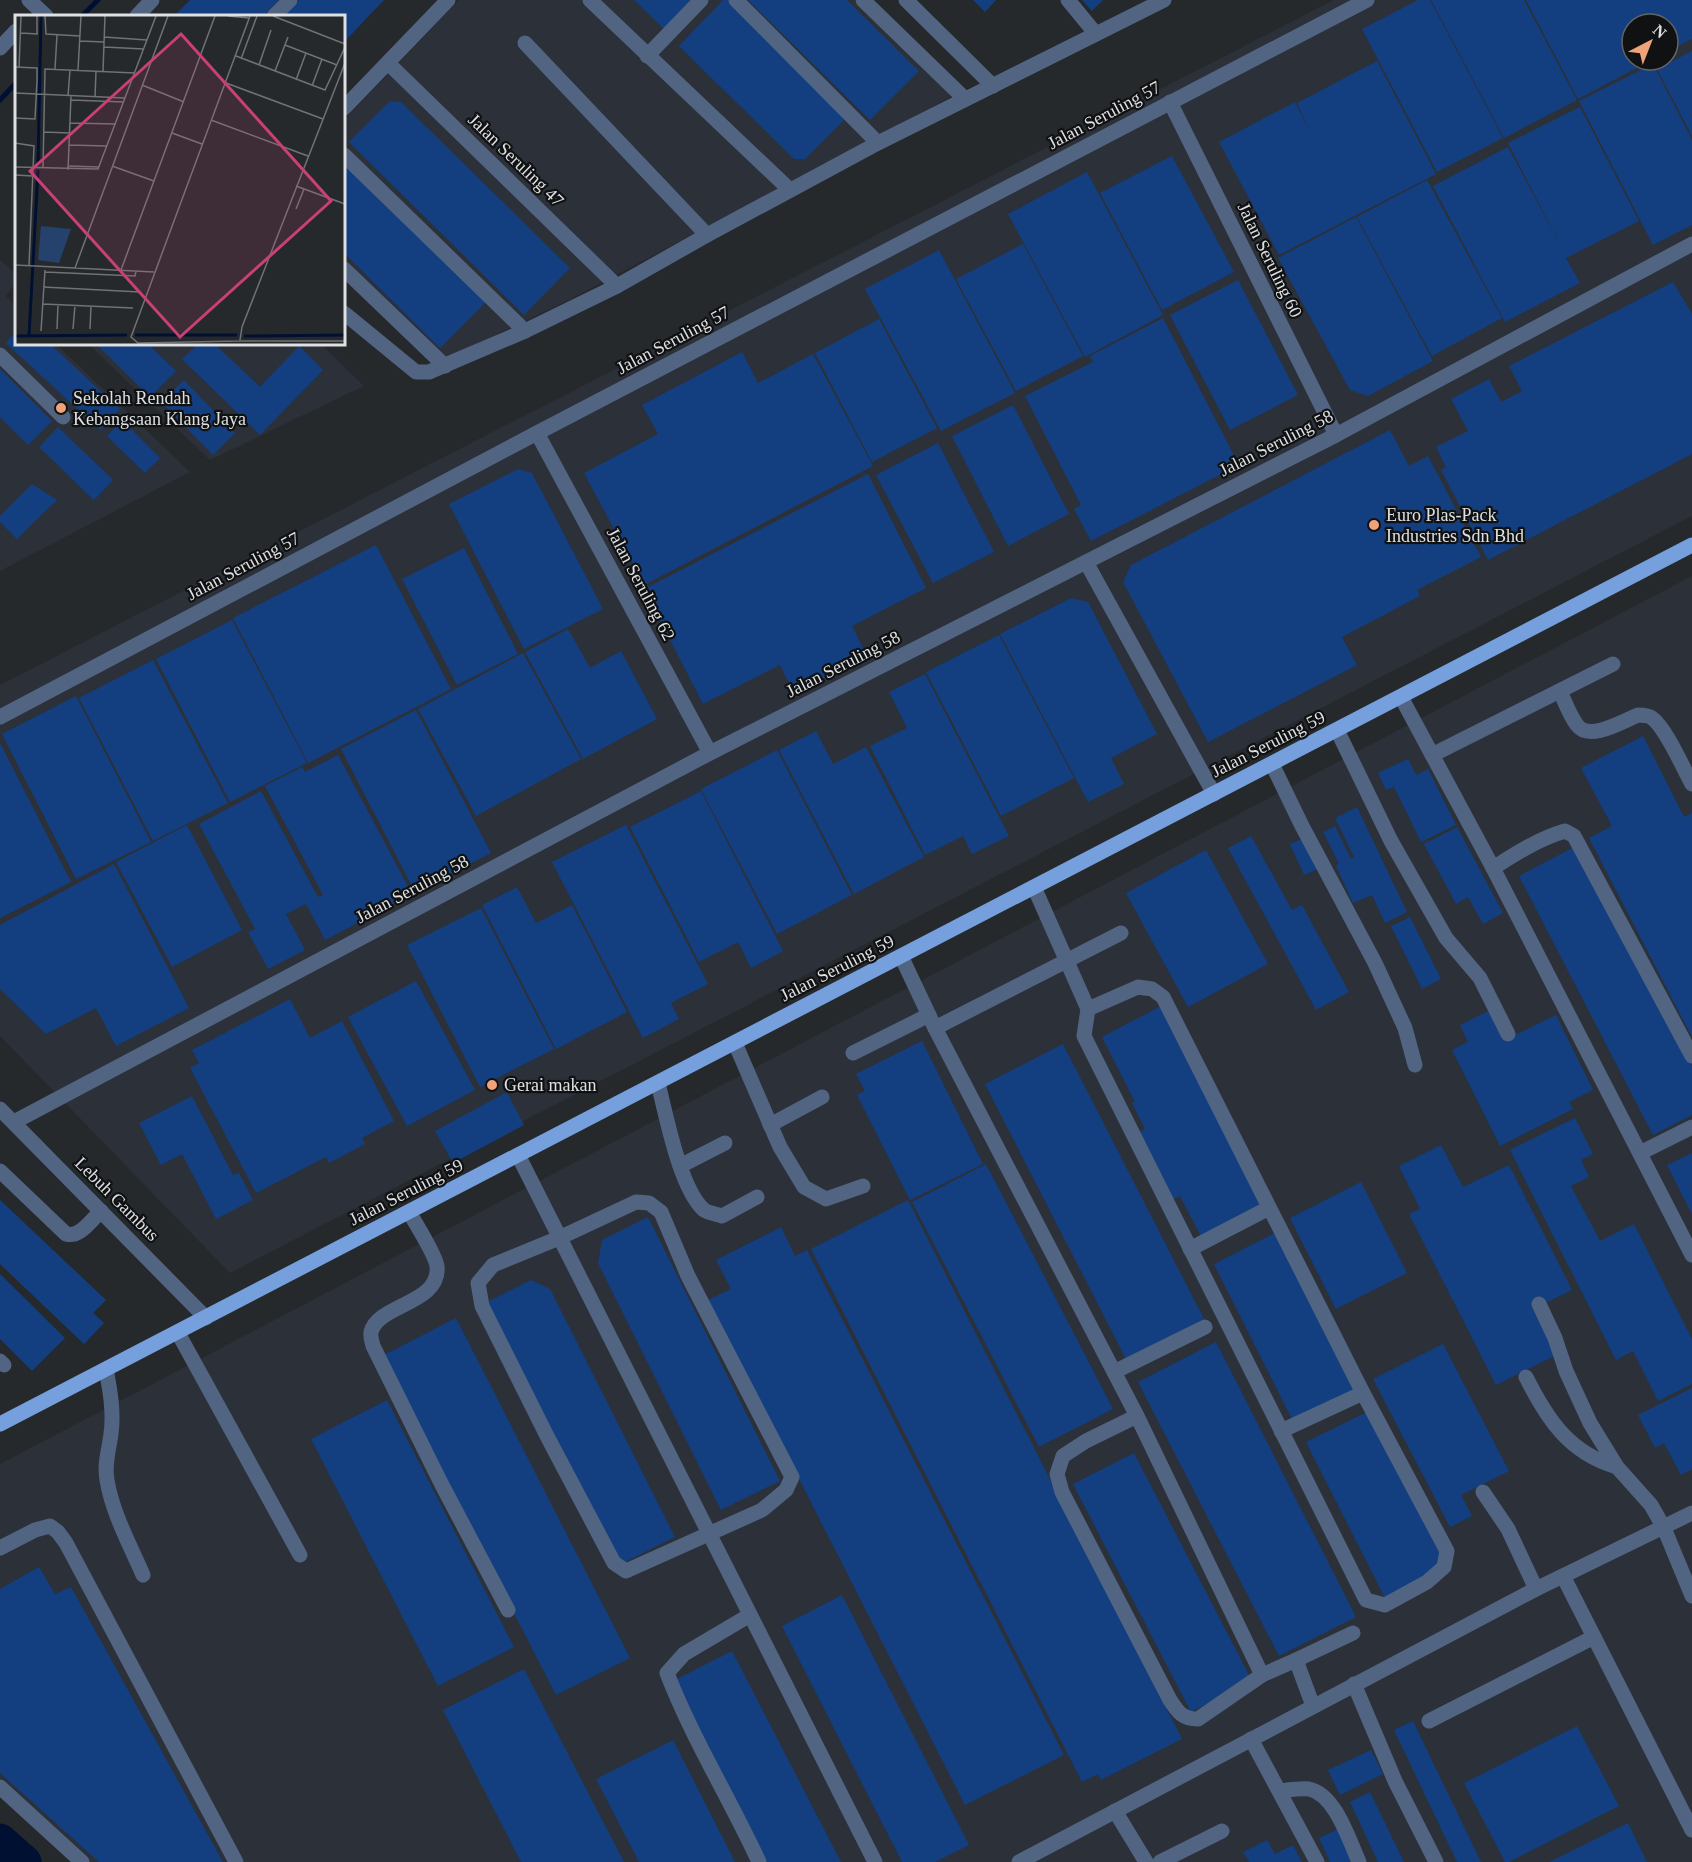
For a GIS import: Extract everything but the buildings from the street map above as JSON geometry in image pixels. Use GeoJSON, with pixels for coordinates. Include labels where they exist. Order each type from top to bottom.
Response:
{"type":"FeatureCollection","features":[{"type":"Feature","properties":{"kind":"main road","name":"Jalan Seruling 59"},"geometry":{"type":"LineString","coordinates":[[0,1424],[1692,545]]}},
{"type":"Feature","properties":{"kind":"street"},"geometry":{"type":"LineString","coordinates":[[138,15],[152,0]]}},
{"type":"Feature","properties":{"kind":"street"},"geometry":{"type":"LineString","coordinates":[[275,15],[290,0]]}},
{"type":"Feature","properties":{"kind":"street"},"geometry":{"type":"LineString","coordinates":[[345,107],[448,0]]}},
{"type":"Feature","properties":{"kind":"street"},"geometry":{"type":"LineString","coordinates":[[590,0],[790,190]]}},
{"type":"Feature","properties":{"kind":"street"},"geometry":{"type":"LineString","coordinates":[[647,56],[701,0]]}},
{"type":"Feature","properties":{"kind":"street"},"geometry":{"type":"LineString","coordinates":[[736,0],[878,143]]}},
{"type":"Feature","properties":{"kind":"street"},"geometry":{"type":"LineString","coordinates":[[863,0],[964,99]]}},
{"type":"Feature","properties":{"kind":"street"},"geometry":{"type":"LineString","coordinates":[[906,0],[993,86]]}},
{"type":"Feature","properties":{"kind":"street"},"geometry":{"type":"LineString","coordinates":[[1068,0],[1096,34]]}},
{"type":"Feature","properties":{"kind":"street"},"geometry":{"type":"LineString","coordinates":[[345,313],[416,372],[429,372],[525,331],[617,286],[878,143],[1164,0]]}},
{"type":"Feature","properties":{"kind":"street","name":"Jalan Seruling 57"},"geometry":{"type":"LineString","coordinates":[[0,717],[537,433],[1367,0]]}},
{"type":"Feature","properties":{"kind":"street"},"geometry":{"type":"LineString","coordinates":[[0,48],[15,32]]}},
{"type":"Feature","properties":{"kind":"street"},"geometry":{"type":"LineString","coordinates":[[525,43],[707,235]]}},
{"type":"Feature","properties":{"kind":"street","name":"Jalan Seruling 47"},"geometry":{"type":"LineString","coordinates":[[388,63],[617,286]]}},
{"type":"Feature","properties":{"kind":"street","name":"Jalan Seruling 60"},"geometry":{"type":"LineString","coordinates":[[1170,102],[1336,435]]}},
{"type":"Feature","properties":{"kind":"street"},"geometry":{"type":"LineString","coordinates":[[345,156],[525,331]]}},
{"type":"Feature","properties":{"kind":"street","name":"Jalan Seruling 58"},"geometry":{"type":"LineString","coordinates":[[14,1122],[710,753],[1336,435],[1692,244]]}},
{"type":"Feature","properties":{"kind":"street"},"geometry":{"type":"LineString","coordinates":[[345,270],[444,366]]}},
{"type":"Feature","properties":{"kind":"street"},"geometry":{"type":"LineString","coordinates":[[0,355],[63,417]]}},
{"type":"Feature","properties":{"kind":"street","name":"Jalan Seruling 62"},"geometry":{"type":"LineString","coordinates":[[537,433],[710,753]]}},
{"type":"Feature","properties":{"kind":"street"},"geometry":{"type":"LineString","coordinates":[[1086,562],[1214,794]]}},
{"type":"Feature","properties":{"kind":"street"},"geometry":{"type":"LineString","coordinates":[[1432,755],[1613,664]]}},
{"type":"Feature","properties":{"kind":"street"},"geometry":{"type":"LineString","coordinates":[[1560,691],[1577,726],[1584,732],[1594,733],[1638,715],[1653,718],[1692,784]]}},
{"type":"Feature","properties":{"kind":"street"},"geometry":{"type":"LineString","coordinates":[[1401,697],[1493,868],[1692,1255]]}},
{"type":"Feature","properties":{"kind":"street"},"geometry":{"type":"LineString","coordinates":[[1337,730],[1391,841],[1446,938],[1480,978],[1508,1034]]}},
{"type":"Feature","properties":{"kind":"street"},"geometry":{"type":"LineString","coordinates":[[1272,764],[1302,826],[1375,963],[1405,1028],[1415,1065]]}},
{"type":"Feature","properties":{"kind":"street"},"geometry":{"type":"LineString","coordinates":[[1493,868],[1533,843],[1549,836],[1565,831],[1574,836],[1692,1056]]}},
{"type":"Feature","properties":{"kind":"street"},"geometry":{"type":"LineString","coordinates":[[1034,887],[1088,1010],[1084,1036],[1366,1599],[1384,1605],[1427,1582],[1444,1567],[1447,1551],[1363,1393],[1163,997],[1152,989],[1138,987],[1088,1010]]}},
{"type":"Feature","properties":{"kind":"street"},"geometry":{"type":"LineString","coordinates":[[853,1053],[932,1021],[1066,961],[1121,933]]}},
{"type":"Feature","properties":{"kind":"street"},"geometry":{"type":"LineString","coordinates":[[901,956],[932,1021],[1137,1416],[1262,1675]]}},
{"type":"Feature","properties":{"kind":"street"},"geometry":{"type":"LineString","coordinates":[[735,1042],[770,1125],[804,1187],[826,1198],[863,1186]]}},
{"type":"Feature","properties":{"kind":"street"},"geometry":{"type":"LineString","coordinates":[[658,1083],[680,1166],[692,1193],[705,1211],[722,1216],[757,1197]]}},
{"type":"Feature","properties":{"kind":"street"},"geometry":{"type":"LineString","coordinates":[[770,1125],[822,1097]]}},
{"type":"Feature","properties":{"kind":"street","name":"Lebuh Gambus"},"geometry":{"type":"LineString","coordinates":[[0,1109],[206,1318]]}},
{"type":"Feature","properties":{"kind":"street"},"geometry":{"type":"LineString","coordinates":[[1640,1153],[1692,1127]]}},
{"type":"Feature","properties":{"kind":"street"},"geometry":{"type":"LineString","coordinates":[[680,1166],[725,1143]]}},
{"type":"Feature","properties":{"kind":"street"},"geometry":{"type":"LineString","coordinates":[[518,1155],[874,1862]]}},
{"type":"Feature","properties":{"kind":"street"},"geometry":{"type":"LineString","coordinates":[[0,1171],[66,1234],[72,1236],[78,1233],[101,1211]]}},
{"type":"Feature","properties":{"kind":"street"},"geometry":{"type":"LineString","coordinates":[[636,1202],[649,1203],[661,1212],[688,1276],[792,1478],[786,1490],[762,1509],[626,1571],[614,1563],[482,1306],[478,1283],[493,1265],[560,1238],[636,1202]]}},
{"type":"Feature","properties":{"kind":"street"},"geometry":{"type":"LineString","coordinates":[[1190,1250],[1269,1208]]}},
{"type":"Feature","properties":{"kind":"street"},"geometry":{"type":"LineString","coordinates":[[409,1212],[437,1265],[436,1276],[432,1288],[376,1322],[370,1334],[373,1346],[442,1485],[508,1610]]}},
{"type":"Feature","properties":{"kind":"street"},"geometry":{"type":"LineString","coordinates":[[1539,1304],[1590,1423],[1617,1467],[1652,1505],[1692,1596]]}},
{"type":"Feature","properties":{"kind":"street"},"geometry":{"type":"LineString","coordinates":[[1114,1372],[1205,1327]]}},
{"type":"Feature","properties":{"kind":"street"},"geometry":{"type":"LineString","coordinates":[[178,1333],[300,1555]]}},
{"type":"Feature","properties":{"kind":"street"},"geometry":{"type":"LineString","coordinates":[[106,1369],[112,1400],[106,1479],[112,1500],[143,1575]]}},
{"type":"Feature","properties":{"kind":"street"},"geometry":{"type":"LineString","coordinates":[[1526,1377],[1541,1408],[1562,1434],[1584,1452],[1617,1467]]}},
{"type":"Feature","properties":{"kind":"street"},"geometry":{"type":"LineString","coordinates":[[1281,1431],[1363,1393]]}},
{"type":"Feature","properties":{"kind":"street"},"geometry":{"type":"LineString","coordinates":[[1137,1416],[1086,1441],[1063,1456],[1057,1474],[1062,1492],[1180,1715],[1188,1719],[1198,1719],[1262,1675],[1353,1633]]}},
{"type":"Feature","properties":{"kind":"street"},"geometry":{"type":"LineString","coordinates":[[1483,1492],[1508,1529],[1536,1589]]}},
{"type":"Feature","properties":{"kind":"street"},"geometry":{"type":"LineString","coordinates":[[1022,1861],[1536,1589],[1692,1513]]}},
{"type":"Feature","properties":{"kind":"street"},"geometry":{"type":"LineString","coordinates":[[0,1548],[35,1530],[50,1526],[58,1532],[66,1543],[236,1862]]}},
{"type":"Feature","properties":{"kind":"street"},"geometry":{"type":"LineString","coordinates":[[1563,1576],[1692,1830]]}},
{"type":"Feature","properties":{"kind":"street"},"geometry":{"type":"LineString","coordinates":[[750,1615],[684,1654],[667,1673],[680,1706],[737,1814],[759,1862]]}},
{"type":"Feature","properties":{"kind":"street"},"geometry":{"type":"LineString","coordinates":[[1429,1721],[1594,1637]]}},
{"type":"Feature","properties":{"kind":"street"},"geometry":{"type":"LineString","coordinates":[[1296,1660],[1313,1706]]}},
{"type":"Feature","properties":{"kind":"street"},"geometry":{"type":"LineString","coordinates":[[1354,1684],[1395,1780],[1436,1862]]}},
{"type":"Feature","properties":{"kind":"street"},"geometry":{"type":"LineString","coordinates":[[1251,1739],[1317,1862]]}},
{"type":"Feature","properties":{"kind":"street"},"geometry":{"type":"LineString","coordinates":[[0,1787],[82,1862]]}},
{"type":"Feature","properties":{"kind":"street"},"geometry":{"type":"LineString","coordinates":[[1280,1791],[1309,1789],[1323,1796],[1335,1809],[1359,1862]]}},
{"type":"Feature","properties":{"kind":"street"},"geometry":{"type":"LineString","coordinates":[[1115,1811],[1146,1862]]}},
{"type":"Feature","properties":{"kind":"street"},"geometry":{"type":"LineString","coordinates":[[1160,1862],[1222,1831]]}},
{"type":"Feature","properties":{"kind":"shaded area"},"geometry":{"type":"Polygon","coordinates":[[[459,0],[854,0],[953,96],[569,300],[445,359],[345,261],[345,119],[459,0]]]}},
{"type":"Feature","properties":{"kind":"shaded area"},"geometry":{"type":"Polygon","coordinates":[[[1334,0],[1692,0],[1692,516],[230,1273],[0,1036],[0,685],[1334,0]]]}},
{"type":"Feature","properties":{"kind":"shaded area","name":"Sekolah Rendah Kebangsaan Klang Jaya"},"geometry":{"type":"Polygon","coordinates":[[[0,260],[15,273],[15,283],[6,296],[15,305],[15,345],[57,345],[190,472],[0,571],[0,260]]]}},
{"type":"Feature","properties":{"kind":"shaded area"},"geometry":{"type":"Polygon","coordinates":[[[89,345],[322,345],[364,386],[210,460],[89,345]]]}},
{"type":"Feature","properties":{"kind":"shaded area"},"geometry":{"type":"Polygon","coordinates":[[[1692,576],[1692,1862],[75,1862],[0,1794],[0,1464],[1692,576]]]}},
{"type":"Feature","properties":{"kind":"waterway"},"geometry":{"type":"LineString","coordinates":[[83,15],[98,0]]}},
{"type":"Feature","properties":{"kind":"waterway"},"geometry":{"type":"LineString","coordinates":[[0,100],[15,84]]}},
{"type":"Feature","properties":{"kind":"waterway"},"geometry":{"type":"LineString","coordinates":[[0,1840],[25,1862]]}},
{"type":"Feature","properties":{"kind":"place","name":"Sekolah Rendah Kebangsaan Klang Jaya"},"geometry":{"type":"Point","coordinates":[61,408]}},
{"type":"Feature","properties":{"kind":"place","name":"Euro Plas-Pack Industries Sdn Bhd"},"geometry":{"type":"Point","coordinates":[1374,525]}},
{"type":"Feature","properties":{"kind":"place","name":"Gerai makan"},"geometry":{"type":"Point","coordinates":[492,1085]}}]}
